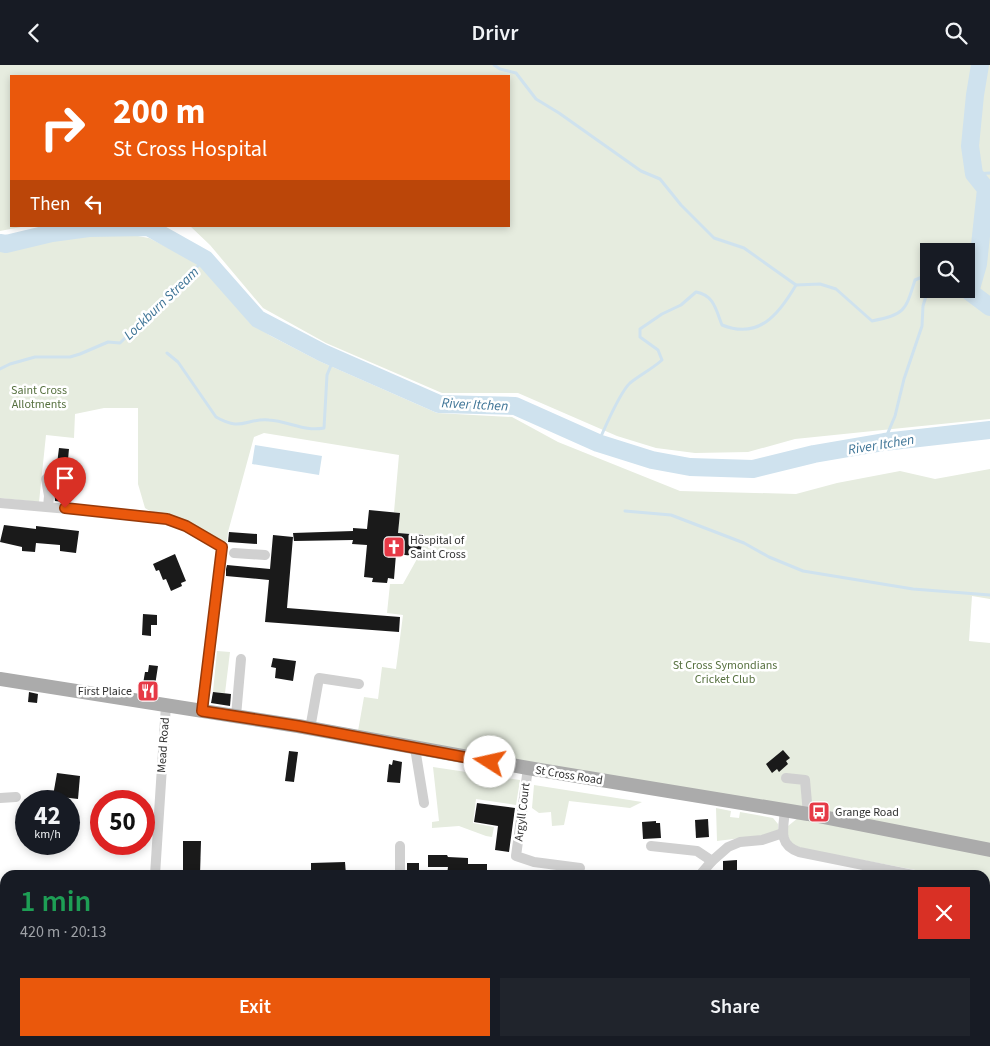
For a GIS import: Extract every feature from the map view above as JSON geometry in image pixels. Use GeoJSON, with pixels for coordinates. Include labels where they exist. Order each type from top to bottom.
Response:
{"type":"FeatureCollection","features":[{"type":"Feature","properties":{"kind":"main road","name":"St Cross Road"},"geometry":{"type":"LineString","coordinates":[[0,679],[236,716],[528,768],[808,814],[990,850]]}},
{"type":"Feature","properties":{"kind":"street"},"geometry":{"type":"LineString","coordinates":[[46,479],[49,496],[48,507]]}},
{"type":"Feature","properties":{"kind":"street"},"geometry":{"type":"LineString","coordinates":[[0,503],[160,517],[177,522],[226,551],[265,555]]}},
{"type":"Feature","properties":{"kind":"street"},"geometry":{"type":"LineString","coordinates":[[202,711],[226,551]]}},
{"type":"Feature","properties":{"kind":"street"},"geometry":{"type":"LineString","coordinates":[[236,716],[241,659]]}},
{"type":"Feature","properties":{"kind":"street"},"geometry":{"type":"LineString","coordinates":[[310,729],[319,678],[359,684]]}},
{"type":"Feature","properties":{"kind":"street","name":"Mead Road"},"geometry":{"type":"LineString","coordinates":[[155,870],[166,705]]}},
{"type":"Feature","properties":{"kind":"street"},"geometry":{"type":"LineString","coordinates":[[415,748],[424,803]]}},
{"type":"Feature","properties":{"kind":"street","name":"Argyll Court"},"geometry":{"type":"LineString","coordinates":[[528,768],[516,855],[534,862],[580,867]]}},
{"type":"Feature","properties":{"kind":"street"},"geometry":{"type":"LineString","coordinates":[[786,778],[805,780],[808,814]]}},
{"type":"Feature","properties":{"kind":"street"},"geometry":{"type":"LineString","coordinates":[[0,798],[15,797]]}},
{"type":"Feature","properties":{"kind":"street"},"geometry":{"type":"LineString","coordinates":[[785,811],[782,833],[790,849],[889,870]]}},
{"type":"Feature","properties":{"kind":"street"},"geometry":{"type":"LineString","coordinates":[[704,870],[728,847],[740,842],[762,840],[782,833]]}},
{"type":"Feature","properties":{"kind":"street"},"geometry":{"type":"LineString","coordinates":[[400,846],[400,870]]}},
{"type":"Feature","properties":{"kind":"street"},"geometry":{"type":"LineString","coordinates":[[651,846],[697,851],[712,861]]}},
{"type":"Feature","properties":{"kind":"green space"},"geometry":{"type":"Polygon","coordinates":[[[0,65],[990,65],[990,419],[795,439],[748,452],[695,453],[656,448],[617,436],[518,393],[442,393],[326,343],[263,308],[210,245],[191,227],[510,227],[510,75],[10,75],[10,227],[21,227],[0,231],[0,65]]]}},
{"type":"Feature","properties":{"kind":"green space"},"geometry":{"type":"Polygon","coordinates":[[[110,233],[149,238],[206,267],[249,322],[271,336],[319,361],[437,413],[512,417],[558,442],[680,491],[796,494],[837,483],[900,471],[935,479],[990,469],[990,599],[972,596],[969,641],[990,643],[990,844],[358,731],[364,697],[378,699],[382,667],[396,669],[403,615],[387,613],[390,584],[403,584],[422,550],[424,534],[398,533],[400,513],[394,512],[399,455],[264,433],[254,437],[228,532],[227,542],[184,528],[145,508],[138,484],[138,408],[104,408],[75,414],[74,438],[46,435],[39,502],[0,498],[0,249],[19,248],[58,238],[110,233]]]}},
{"type":"Feature","properties":{"kind":"green space"},"geometry":{"type":"Polygon","coordinates":[[[217,651],[230,652],[225,693],[213,692],[217,651]]]}},
{"type":"Feature","properties":{"kind":"green space"},"geometry":{"type":"Polygon","coordinates":[[[433,767],[520,780],[516,805],[476,799],[473,823],[494,827],[492,837],[459,826],[432,828],[432,822],[439,821],[433,767]]]}},
{"type":"Feature","properties":{"kind":"green space"},"geometry":{"type":"Polygon","coordinates":[[[534,785],[642,802],[630,808],[569,801],[564,825],[552,826],[551,812],[539,813],[532,808],[534,785]]]}},
{"type":"Feature","properties":{"kind":"green space"},"geometry":{"type":"Polygon","coordinates":[[[716,808],[731,811],[730,817],[739,818],[740,812],[773,818],[778,824],[778,831],[773,834],[717,841],[716,808]]]}},
{"type":"Feature","properties":{"kind":"green space"},"geometry":{"type":"Polygon","coordinates":[[[798,818],[990,854],[990,870],[915,870],[804,849],[792,844],[787,834],[788,826],[798,818]]]}},
{"type":"Feature","properties":{"kind":"water"},"geometry":{"type":"Polygon","coordinates":[[[255,445],[322,456],[319,475],[252,464],[255,445]]]}},
{"type":"Feature","properties":{"kind":"building"},"geometry":{"type":"Polygon","coordinates":[[[59,448],[69,449],[64,502],[55,501],[54,488],[59,448]]]}},
{"type":"Feature","properties":{"kind":"building","name":"Hospital of Saint Cross"},"geometry":{"type":"Polygon","coordinates":[[[369,510],[400,513],[398,533],[423,535],[421,550],[415,549],[414,556],[396,554],[394,579],[388,578],[387,583],[372,582],[373,578],[364,577],[367,545],[352,544],[353,540],[294,541],[293,533],[353,531],[353,528],[367,529],[369,510]]]}},
{"type":"Feature","properties":{"kind":"building"},"geometry":{"type":"Polygon","coordinates":[[[4,525],[36,529],[36,526],[79,531],[76,553],[60,551],[60,545],[36,543],[35,552],[22,551],[22,547],[0,542],[4,525]]]}},
{"type":"Feature","properties":{"kind":"building"},"geometry":{"type":"Polygon","coordinates":[[[229,532],[257,534],[257,544],[228,542],[229,532]]]}},
{"type":"Feature","properties":{"kind":"building"},"geometry":{"type":"Polygon","coordinates":[[[273,535],[293,537],[287,608],[400,617],[399,632],[265,622],[269,580],[226,576],[226,569],[227,565],[270,569],[273,535]]]}},
{"type":"Feature","properties":{"kind":"building"},"geometry":{"type":"Polygon","coordinates":[[[175,554],[186,581],[181,583],[182,586],[171,591],[166,579],[163,580],[159,570],[156,571],[153,564],[175,554]]]}},
{"type":"Feature","properties":{"kind":"building"},"geometry":{"type":"Polygon","coordinates":[[[143,614],[157,615],[157,625],[151,625],[151,636],[142,635],[143,614]]]}},
{"type":"Feature","properties":{"kind":"building"},"geometry":{"type":"Polygon","coordinates":[[[273,658],[296,661],[293,681],[275,678],[276,668],[271,667],[273,658]]]}},
{"type":"Feature","properties":{"kind":"building"},"geometry":{"type":"Polygon","coordinates":[[[149,665],[158,666],[154,692],[142,690],[145,672],[148,672],[149,665]]]}},
{"type":"Feature","properties":{"kind":"building"},"geometry":{"type":"Polygon","coordinates":[[[29,692],[38,694],[37,703],[28,702],[29,692]]]}},
{"type":"Feature","properties":{"kind":"building"},"geometry":{"type":"Polygon","coordinates":[[[213,692],[231,694],[230,706],[211,703],[213,692]]]}},
{"type":"Feature","properties":{"kind":"building"},"geometry":{"type":"Polygon","coordinates":[[[783,750],[790,758],[786,761],[788,764],[779,772],[777,769],[772,773],[766,764],[783,750]]]}},
{"type":"Feature","properties":{"kind":"building"},"geometry":{"type":"Polygon","coordinates":[[[289,751],[298,752],[294,782],[285,781],[289,751]]]}},
{"type":"Feature","properties":{"kind":"building"},"geometry":{"type":"Polygon","coordinates":[[[393,760],[402,762],[400,783],[387,782],[389,764],[392,765],[393,760]]]}},
{"type":"Feature","properties":{"kind":"building"},"geometry":{"type":"Polygon","coordinates":[[[57,773],[80,776],[79,790],[54,790],[57,773]]]}},
{"type":"Feature","properties":{"kind":"building"},"geometry":{"type":"Polygon","coordinates":[[[477,803],[515,808],[509,852],[495,850],[498,826],[474,822],[477,803]]]}},
{"type":"Feature","properties":{"kind":"building"},"geometry":{"type":"Polygon","coordinates":[[[708,819],[709,837],[696,838],[695,820],[708,819]]]}},
{"type":"Feature","properties":{"kind":"building"},"geometry":{"type":"Polygon","coordinates":[[[656,821],[656,823],[660,823],[661,838],[643,839],[642,822],[656,821]]]}},
{"type":"Feature","properties":{"kind":"building"},"geometry":{"type":"Polygon","coordinates":[[[183,841],[201,841],[200,870],[183,870],[183,841]]]}},
{"type":"Feature","properties":{"kind":"building"},"geometry":{"type":"Polygon","coordinates":[[[428,855],[447,855],[448,857],[468,858],[468,864],[487,864],[487,870],[448,870],[448,867],[428,867],[428,855]]]}},
{"type":"Feature","properties":{"kind":"building"},"geometry":{"type":"Polygon","coordinates":[[[737,860],[737,870],[723,870],[723,861],[737,860]]]}},
{"type":"Feature","properties":{"kind":"building"},"geometry":{"type":"Polygon","coordinates":[[[345,862],[346,870],[311,870],[311,863],[345,862]]]}},
{"type":"Feature","properties":{"kind":"building"},"geometry":{"type":"Polygon","coordinates":[[[407,863],[419,863],[419,870],[407,870],[407,863]]]}},
{"type":"Feature","properties":{"kind":"waterway"},"geometry":{"type":"LineString","coordinates":[[494,65],[500,69],[516,73],[536,99],[641,171],[660,179],[681,205],[714,238],[744,248],[796,285],[820,284],[836,289],[872,321],[891,316],[902,310],[909,299],[915,280],[920,278]]}},
{"type":"Feature","properties":{"kind":"waterway"},"geometry":{"type":"LineString","coordinates":[[980,65],[970,146],[974,174],[986,189],[978,264],[970,292],[990,307]]}},
{"type":"Feature","properties":{"kind":"waterway"},"geometry":{"type":"LineString","coordinates":[[974,174],[990,173]]}},
{"type":"Feature","properties":{"kind":"waterway","name":"River Itchen"},"geometry":{"type":"LineString","coordinates":[[0,243],[6,244],[52,233],[89,228],[148,227],[205,259],[258,319],[323,353],[439,404],[515,406],[598,443],[652,460],[690,467],[753,469],[814,454],[884,442],[990,430]]}},
{"type":"Feature","properties":{"kind":"waterway","name":"Lockburn Stream"},"geometry":{"type":"LineString","coordinates":[[0,369],[35,357],[70,357],[108,342],[120,343],[205,259]]}},
{"type":"Feature","properties":{"kind":"waterway"},"geometry":{"type":"LineString","coordinates":[[598,443],[621,394],[630,383],[662,360],[658,350],[640,337],[640,329],[662,314],[681,305],[696,292],[707,296],[711,300],[722,325],[735,329],[757,327],[775,314],[796,285]]}},
{"type":"Feature","properties":{"kind":"waterway"},"geometry":{"type":"LineString","coordinates":[[884,442],[895,416],[904,379],[922,326],[925,298]]}},
{"type":"Feature","properties":{"kind":"waterway"},"geometry":{"type":"LineString","coordinates":[[167,353],[178,362],[216,417],[232,424],[269,420],[310,429],[324,428],[327,375],[334,358]]}},
{"type":"Feature","properties":{"kind":"waterway"},"geometry":{"type":"LineString","coordinates":[[625,511],[671,515],[744,543],[769,557],[803,571],[913,589],[990,595]]}},
{"type":"Feature","properties":{"kind":"place","name":"Hospital of Saint Cross"},"geometry":{"type":"Point","coordinates":[394,547]}},
{"type":"Feature","properties":{"kind":"place","name":"First Plaice"},"geometry":{"type":"Point","coordinates":[148,691]}},
{"type":"Feature","properties":{"kind":"place","name":"Grange Road"},"geometry":{"type":"Point","coordinates":[819,812]}},
{"type":"Feature","properties":{"kind":"route"},"geometry":{"type":"LineString","coordinates":[[65,508],[160,517],[186,526],[222,547],[202,711],[298,726],[490,762]]}},
{"type":"Feature","properties":{"kind":"park label","name":"Saint Cross Allotments"},"geometry":{"type":"Point","coordinates":[39,397]}},
{"type":"Feature","properties":{"kind":"park label","name":"St Cross Symondians Cricket Club"},"geometry":{"type":"Point","coordinates":[725,672]}}]}
